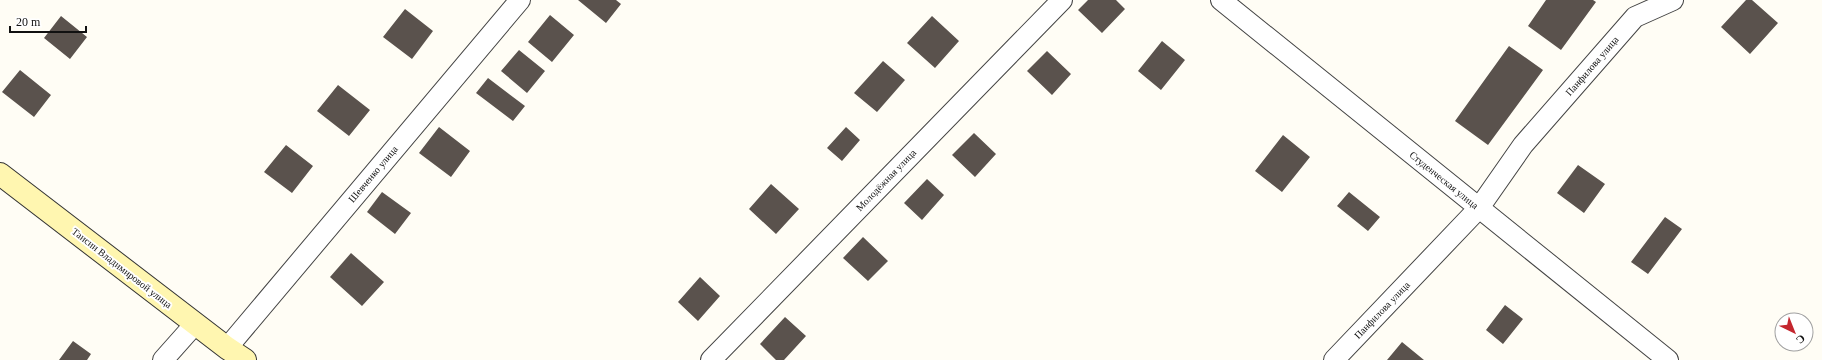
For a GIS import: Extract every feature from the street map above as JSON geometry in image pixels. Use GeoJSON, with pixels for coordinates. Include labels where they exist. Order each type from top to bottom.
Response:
{"type":"FeatureCollection","features":[{"type":"Feature","properties":{"kind":"street","name":"Шевченко улица"},"geometry":{"type":"LineString","coordinates":[[226,348],[520,0]]}},
{"type":"Feature","properties":{"kind":"street","name":"Молодёжная улица"},"geometry":{"type":"LineString","coordinates":[[711,360],[1062,0]]}},
{"type":"Feature","properties":{"kind":"street","name":"Студенческая улица"},"geometry":{"type":"LineString","coordinates":[[1221,0],[1668,360]]}},
{"type":"Feature","properties":{"kind":"street","name":"Панфилова улица"},"geometry":{"type":"LineString","coordinates":[[1334,360],[1479,208],[1523,146],[1635,17],[1673,0]]}},
{"type":"Feature","properties":{"kind":"street","name":"Таисии Владимировой улица"},"geometry":{"type":"LineString","coordinates":[[0,174],[226,348],[245,360]]}},
{"type":"Feature","properties":{"kind":"street"},"geometry":{"type":"LineString","coordinates":[[163,360],[195,324]]}},
{"type":"Feature","properties":{"kind":"building"},"geometry":{"type":"Polygon","coordinates":[[[578,0],[616,0],[621,4],[606,23],[578,0]]]}},
{"type":"Feature","properties":{"kind":"building"},"geometry":{"type":"Polygon","coordinates":[[[1088,0],[1116,0],[1125,9],[1102,33],[1078,10],[1088,0]]]}},
{"type":"Feature","properties":{"kind":"building"},"geometry":{"type":"Polygon","coordinates":[[[1546,0],[1593,0],[1596,2],[1561,50],[1528,26],[1546,0]]]}},
{"type":"Feature","properties":{"kind":"building"},"geometry":{"type":"Polygon","coordinates":[[[1746,0],[1752,0],[1778,23],[1750,54],[1721,27],[1746,0]]]}},
{"type":"Feature","properties":{"kind":"building"},"geometry":{"type":"Polygon","coordinates":[[[405,9],[433,31],[412,59],[383,37],[405,9]]]}},
{"type":"Feature","properties":{"kind":"building"},"geometry":{"type":"Polygon","coordinates":[[[550,15],[574,35],[552,62],[528,42],[550,15]]]}},
{"type":"Feature","properties":{"kind":"building"},"geometry":{"type":"Polygon","coordinates":[[[61,16],[87,37],[70,59],[44,38],[61,16]]]}},
{"type":"Feature","properties":{"kind":"building"},"geometry":{"type":"Polygon","coordinates":[[[932,16],[959,41],[935,68],[907,43],[932,16]]]}},
{"type":"Feature","properties":{"kind":"building"},"geometry":{"type":"Polygon","coordinates":[[[1162,41],[1185,60],[1161,90],[1138,71],[1162,41]]]}},
{"type":"Feature","properties":{"kind":"building"},"geometry":{"type":"Polygon","coordinates":[[[1509,46],[1543,70],[1488,145],[1455,121],[1509,46]]]}},
{"type":"Feature","properties":{"kind":"building"},"geometry":{"type":"Polygon","coordinates":[[[519,50],[545,71],[527,93],[501,71],[519,50]]]}},
{"type":"Feature","properties":{"kind":"building"},"geometry":{"type":"Polygon","coordinates":[[[1047,51],[1071,74],[1052,95],[1027,71],[1047,51]]]}},
{"type":"Feature","properties":{"kind":"building"},"geometry":{"type":"Polygon","coordinates":[[[883,61],[905,80],[877,112],[854,93],[883,61]]]}},
{"type":"Feature","properties":{"kind":"building"},"geometry":{"type":"Polygon","coordinates":[[[20,70],[51,95],[34,117],[2,92],[20,70]]]}},
{"type":"Feature","properties":{"kind":"building"},"geometry":{"type":"Polygon","coordinates":[[[488,78],[525,106],[513,121],[476,93],[488,78]]]}},
{"type":"Feature","properties":{"kind":"building"},"geometry":{"type":"Polygon","coordinates":[[[338,85],[370,110],[349,136],[317,111],[338,85]]]}},
{"type":"Feature","properties":{"kind":"building"},"geometry":{"type":"Polygon","coordinates":[[[439,127],[470,151],[451,177],[419,153],[439,127]]]}},
{"type":"Feature","properties":{"kind":"building"},"geometry":{"type":"Polygon","coordinates":[[[846,127],[860,140],[842,161],[827,148],[846,127]]]}},
{"type":"Feature","properties":{"kind":"building"},"geometry":{"type":"Polygon","coordinates":[[[974,133],[996,154],[975,177],[952,155],[974,133]]]}},
{"type":"Feature","properties":{"kind":"building"},"geometry":{"type":"Polygon","coordinates":[[[1283,135],[1310,157],[1282,192],[1255,171],[1283,135]]]}},
{"type":"Feature","properties":{"kind":"building"},"geometry":{"type":"Polygon","coordinates":[[[286,145],[313,166],[292,193],[264,172],[286,145]]]}},
{"type":"Feature","properties":{"kind":"building"},"geometry":{"type":"Polygon","coordinates":[[[1578,165],[1605,184],[1584,213],[1557,193],[1578,165]]]}},
{"type":"Feature","properties":{"kind":"building"},"geometry":{"type":"Polygon","coordinates":[[[927,179],[944,195],[922,220],[904,203],[927,179]]]}},
{"type":"Feature","properties":{"kind":"building"},"geometry":{"type":"Polygon","coordinates":[[[771,184],[799,209],[776,234],[749,209],[771,184]]]}},
{"type":"Feature","properties":{"kind":"building"},"geometry":{"type":"Polygon","coordinates":[[[382,192],[411,213],[395,234],[367,212],[382,192]]]}},
{"type":"Feature","properties":{"kind":"building"},"geometry":{"type":"Polygon","coordinates":[[[1349,192],[1380,217],[1368,231],[1337,206],[1349,192]]]}},
{"type":"Feature","properties":{"kind":"building"},"geometry":{"type":"Polygon","coordinates":[[[1665,217],[1682,229],[1648,274],[1631,262],[1665,217]]]}},
{"type":"Feature","properties":{"kind":"building"},"geometry":{"type":"Polygon","coordinates":[[[863,237],[888,261],[868,281],[843,258],[863,237]]]}},
{"type":"Feature","properties":{"kind":"building"},"geometry":{"type":"Polygon","coordinates":[[[351,253],[384,282],[362,306],[330,277],[351,253]]]}},
{"type":"Feature","properties":{"kind":"building"},"geometry":{"type":"Polygon","coordinates":[[[700,277],[720,296],[698,321],[678,302],[700,277]]]}},
{"type":"Feature","properties":{"kind":"building"},"geometry":{"type":"Polygon","coordinates":[[[1505,305],[1523,319],[1503,344],[1486,330],[1505,305]]]}},
{"type":"Feature","properties":{"kind":"building"},"geometry":{"type":"Polygon","coordinates":[[[785,317],[806,336],[784,360],[776,360],[760,344],[785,317]]]}},
{"type":"Feature","properties":{"kind":"building"},"geometry":{"type":"Polygon","coordinates":[[[73,341],[91,354],[87,360],[59,360],[73,341]]]}},
{"type":"Feature","properties":{"kind":"building"},"geometry":{"type":"Polygon","coordinates":[[[1402,342],[1424,360],[1387,360],[1402,342]]]}}]}
